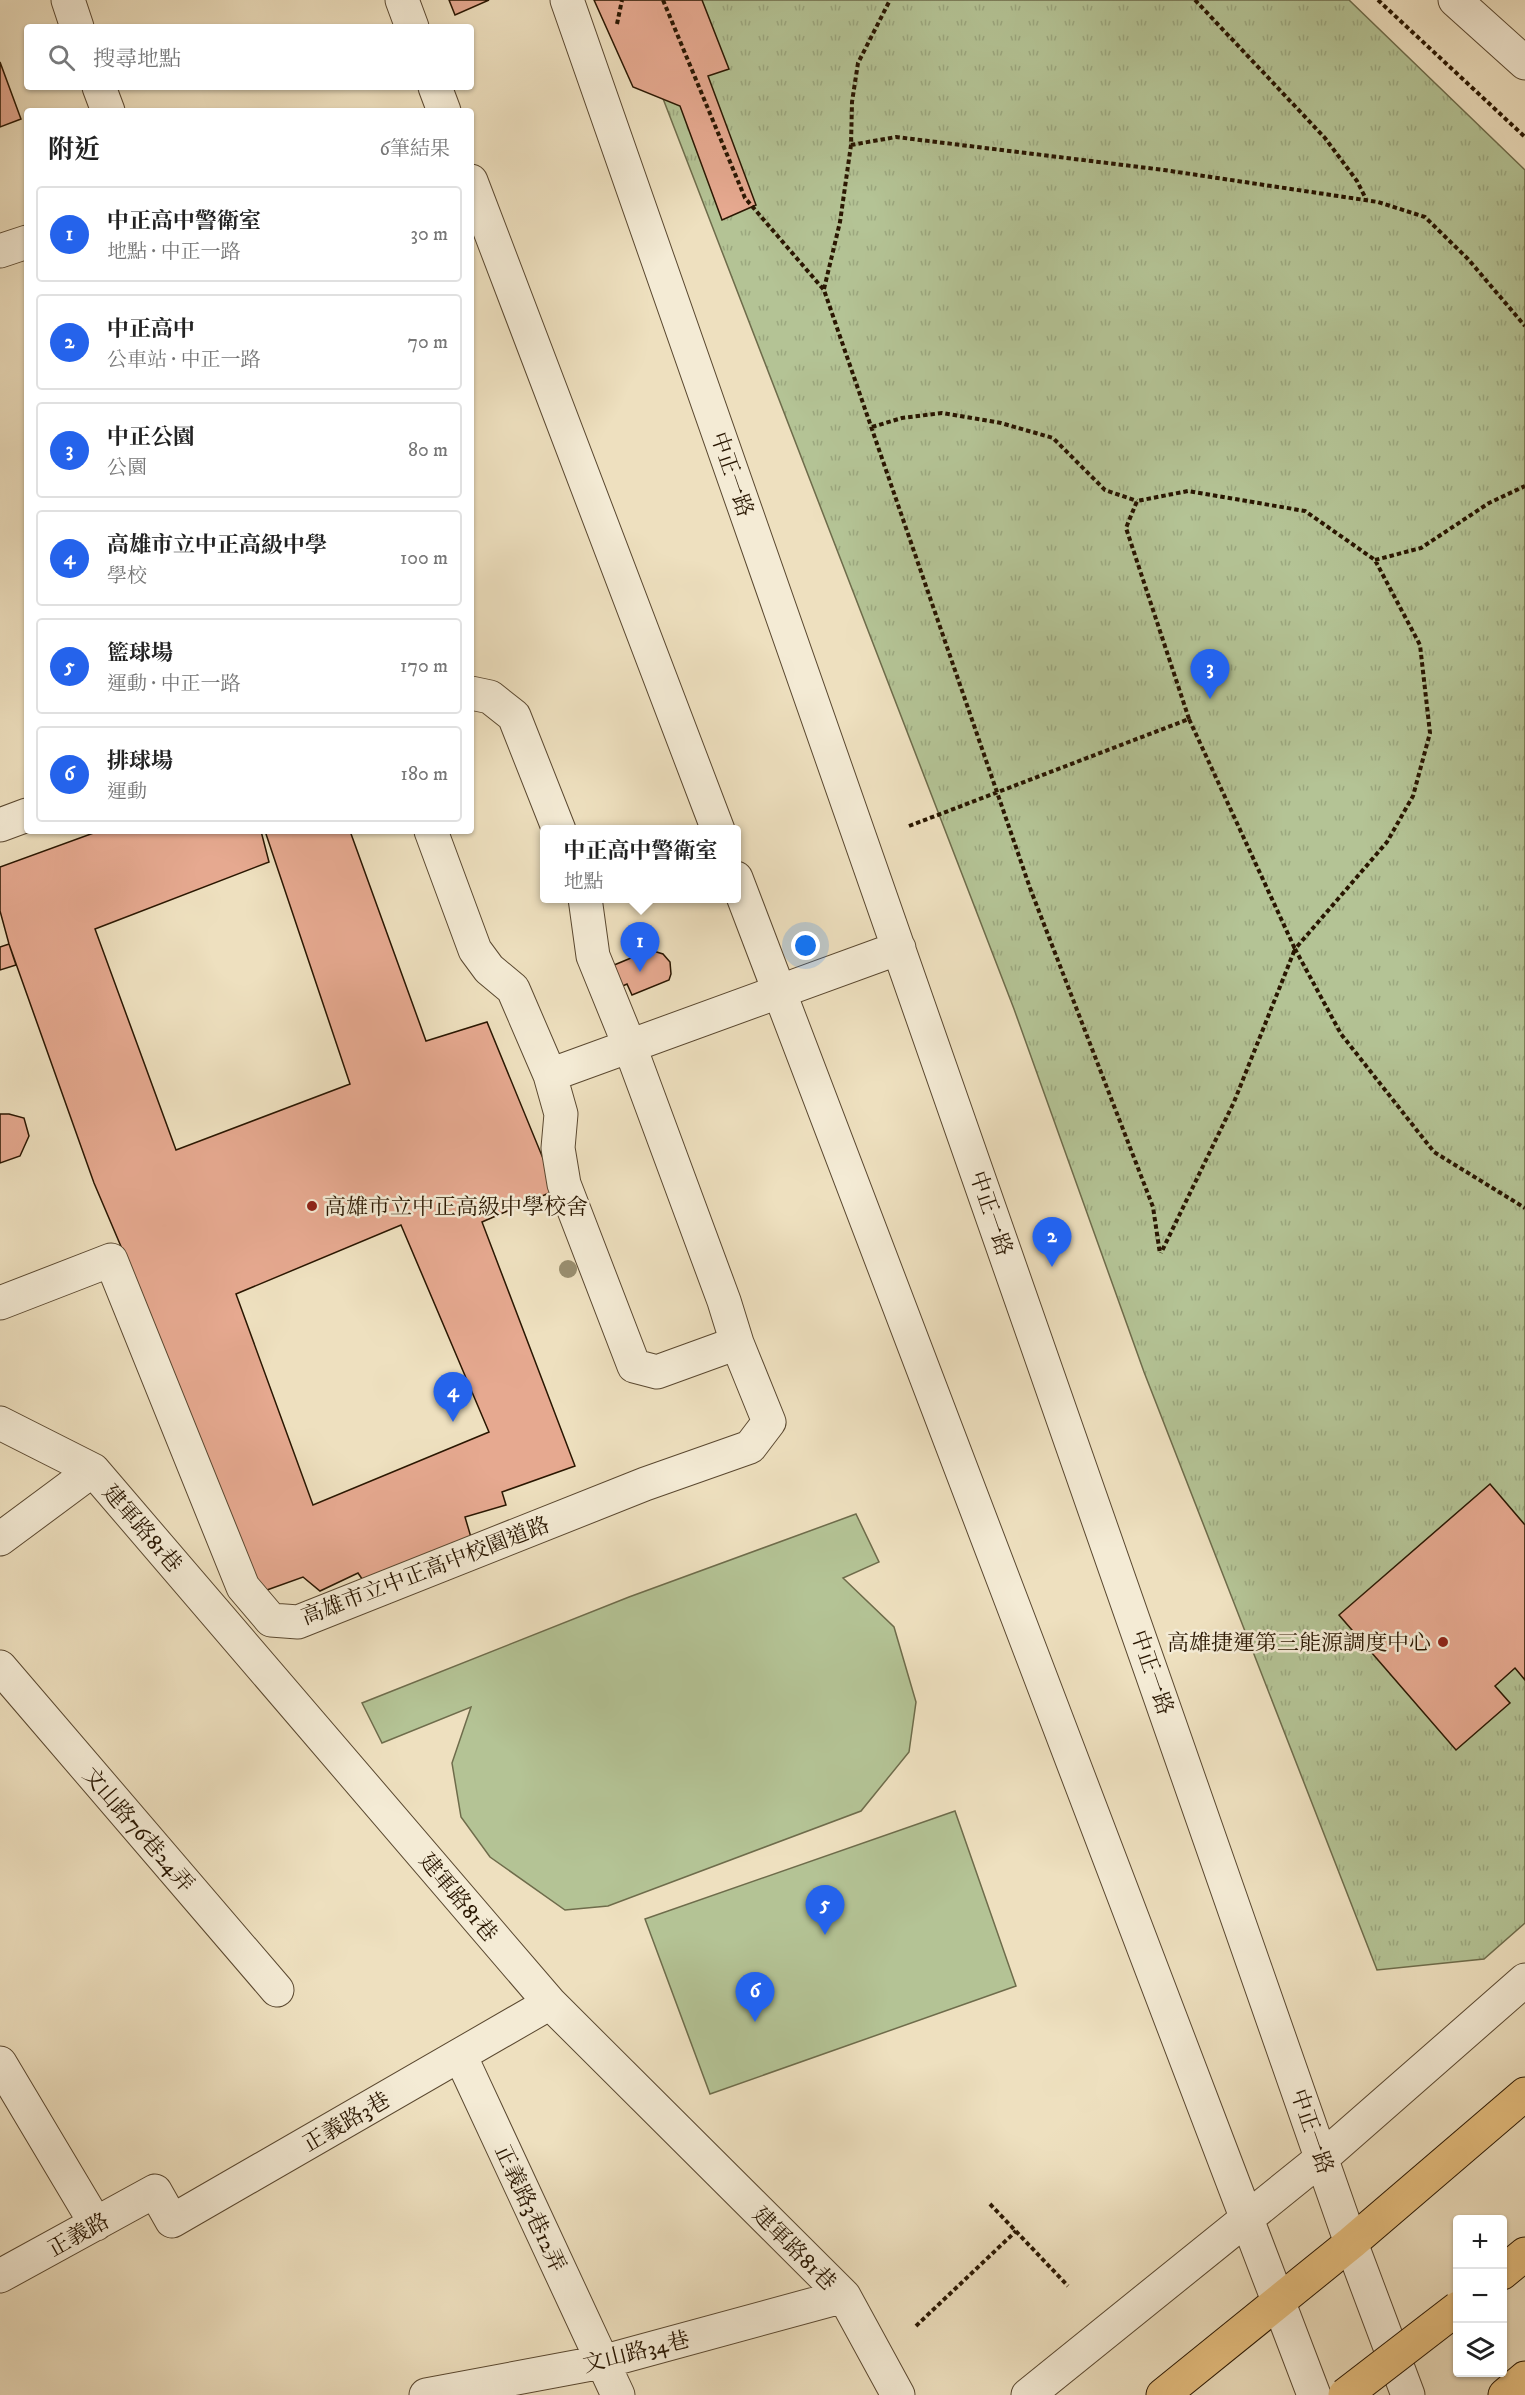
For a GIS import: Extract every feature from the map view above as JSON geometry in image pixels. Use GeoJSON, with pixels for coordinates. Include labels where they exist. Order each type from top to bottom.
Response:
{"type":"FeatureCollection","features":[{"type":"Feature","properties":{"kind":"highway"},"geometry":{"type":"LineString","coordinates":[[1164,2395],[1351,2243],[1525,2094]]}},
{"type":"Feature","properties":{"kind":"highway"},"geometry":{"type":"LineString","coordinates":[[1345,2395],[1453,2312]]}},
{"type":"Feature","properties":{"kind":"highway"},"geometry":{"type":"LineString","coordinates":[[1505,2395],[1525,2378]]}},
{"type":"Feature","properties":{"kind":"street"},"geometry":{"type":"LineString","coordinates":[[68,0],[76,24]]}},
{"type":"Feature","properties":{"kind":"street"},"geometry":{"type":"LineString","coordinates":[[402,0],[411,24]]}},
{"type":"Feature","properties":{"kind":"street","name":"中正一路"},"geometry":{"type":"LineString","coordinates":[[567,0],[1323,2157],[1351,2243],[1408,2395]]}},
{"type":"Feature","properties":{"kind":"street"},"geometry":{"type":"LineString","coordinates":[[1455,0],[1525,63]]}},
{"type":"Feature","properties":{"kind":"street"},"geometry":{"type":"LineString","coordinates":[[100,90],[107,108]]}},
{"type":"Feature","properties":{"kind":"street"},"geometry":{"type":"LineString","coordinates":[[436,90],[443,108]]}},
{"type":"Feature","properties":{"kind":"street"},"geometry":{"type":"LineString","coordinates":[[474,189],[716,825]]}},
{"type":"Feature","properties":{"kind":"street"},"geometry":{"type":"LineString","coordinates":[[0,251],[24,243]]}},
{"type":"Feature","properties":{"kind":"street"},"geometry":{"type":"LineString","coordinates":[[474,694],[490,697],[514,716],[557,825]]}},
{"type":"Feature","properties":{"kind":"street"},"geometry":{"type":"LineString","coordinates":[[0,825],[24,815]]}},
{"type":"Feature","properties":{"kind":"street"},"geometry":{"type":"LineString","coordinates":[[432,834],[475,950],[489,969],[513,989],[550,1075],[561,1114],[558,1148],[564,1184],[634,1366],[657,1372],[737,1343]]}},
{"type":"Feature","properties":{"kind":"street"},"geometry":{"type":"LineString","coordinates":[[741,891],[1314,2395]]}},
{"type":"Feature","properties":{"kind":"street","name":"高雄市立中正高中校園道路"},"geometry":{"type":"LineString","coordinates":[[0,1303],[111,1260],[243,1587],[271,1620],[298,1622],[634,1488],[750,1447],[769,1422],[737,1343],[724,1301],[630,1047],[593,956],[586,903]]}},
{"type":"Feature","properties":{"kind":"street"},"geometry":{"type":"LineString","coordinates":[[550,1075],[899,948]]}},
{"type":"Feature","properties":{"kind":"street","name":"建軍路81巷"},"geometry":{"type":"LineString","coordinates":[[0,1423],[93,1470],[550,2003],[844,2296],[898,2395]]}},
{"type":"Feature","properties":{"kind":"street"},"geometry":{"type":"LineString","coordinates":[[0,1539],[93,1470]]}},
{"type":"Feature","properties":{"kind":"street","name":"文山路76巷24弄"},"geometry":{"type":"LineString","coordinates":[[0,1667],[277,1990]]}},
{"type":"Feature","properties":{"kind":"street"},"geometry":{"type":"LineString","coordinates":[[1028,2395],[1323,2157],[1525,1980]]}},
{"type":"Feature","properties":{"kind":"street","name":"正義路3巷"},"geometry":{"type":"LineString","coordinates":[[155,2192],[172,2221],[550,2003]]}},
{"type":"Feature","properties":{"kind":"street","name":"正義路3巷12弄"},"geometry":{"type":"LineString","coordinates":[[460,2055],[618,2395]]}},
{"type":"Feature","properties":{"kind":"street"},"geometry":{"type":"LineString","coordinates":[[0,2063],[96,2224]]}},
{"type":"Feature","properties":{"kind":"street","name":"正義路"},"geometry":{"type":"LineString","coordinates":[[0,2276],[155,2192]]}},
{"type":"Feature","properties":{"kind":"street","name":"文山路34巷"},"geometry":{"type":"LineString","coordinates":[[426,2395],[602,2362],[844,2296]]}},
{"type":"Feature","properties":{"kind":"path"},"geometry":{"type":"LineString","coordinates":[[617,24],[622,0]]}},
{"type":"Feature","properties":{"kind":"path"},"geometry":{"type":"LineString","coordinates":[[663,0],[744,198],[824,290],[1030,888],[1153,1207],[1160,1254],[1234,1102],[1295,949],[1387,842],[1413,795],[1430,733],[1420,645],[1375,560],[1305,511],[1188,491],[1137,501],[1105,490],[1053,438],[1001,423],[942,413],[902,418],[872,427]]}},
{"type":"Feature","properties":{"kind":"path"},"geometry":{"type":"LineString","coordinates":[[824,290],[840,222],[851,145],[852,102],[858,63],[890,0]]}},
{"type":"Feature","properties":{"kind":"path"},"geometry":{"type":"LineString","coordinates":[[1195,0],[1325,138],[1357,181],[1366,200]]}},
{"type":"Feature","properties":{"kind":"path"},"geometry":{"type":"LineString","coordinates":[[1378,0],[1525,137]]}},
{"type":"Feature","properties":{"kind":"path"},"geometry":{"type":"LineString","coordinates":[[851,145],[896,137],[1164,170],[1366,200],[1425,216],[1468,259],[1525,326]]}},
{"type":"Feature","properties":{"kind":"path"},"geometry":{"type":"LineString","coordinates":[[1375,560],[1421,548],[1490,503],[1525,486]]}},
{"type":"Feature","properties":{"kind":"path"},"geometry":{"type":"LineString","coordinates":[[1137,501],[1126,528],[1189,720],[1295,949],[1341,1034],[1434,1152],[1525,1208]]}},
{"type":"Feature","properties":{"kind":"path"},"geometry":{"type":"LineString","coordinates":[[909,826],[1189,720]]}},
{"type":"Feature","properties":{"kind":"path"},"geometry":{"type":"LineString","coordinates":[[990,2204],[1068,2286]]}},
{"type":"Feature","properties":{"kind":"path"},"geometry":{"type":"LineString","coordinates":[[916,2326],[1016,2231]]}},
{"type":"Feature","properties":{"kind":"green space"},"geometry":{"type":"Polygon","coordinates":[[[625,0],[1349,0],[1525,170],[1525,1923],[1484,1959],[1377,1970],[1144,1372],[1014,1009],[625,0]]]}},
{"type":"Feature","properties":{"kind":"green space"},"geometry":{"type":"Polygon","coordinates":[[[856,1514],[879,1562],[843,1578],[894,1627],[916,1702],[909,1752],[861,1811],[608,1906],[565,1910],[490,1857],[461,1817],[452,1763],[471,1707],[382,1743],[362,1703],[629,1597],[856,1514]]]}},
{"type":"Feature","properties":{"kind":"green space"},"geometry":{"type":"Polygon","coordinates":[[[955,1811],[1016,1986],[710,2094],[645,1919],[955,1811]]]}},
{"type":"Feature","properties":{"kind":"building"},"geometry":{"type":"Polygon","coordinates":[[[449,0],[489,0],[455,15],[449,0]]]}},
{"type":"Feature","properties":{"kind":"building"},"geometry":{"type":"Polygon","coordinates":[[[594,0],[702,0],[729,69],[708,76],[756,205],[722,220],[680,106],[633,87],[594,0]]]}},
{"type":"Feature","properties":{"kind":"building"},"geometry":{"type":"Polygon","coordinates":[[[0,62],[21,119],[0,127],[0,62]]]}},
{"type":"Feature","properties":{"kind":"building","name":"高雄市立中正高級中學校舍"},"geometry":{"type":"Polygon","coordinates":[[[91,834],[262,834],[269,862],[95,929],[176,1150],[350,1084],[266,834],[351,834],[426,1041],[487,1022],[556,1190],[482,1222],[575,1466],[502,1492],[506,1505],[465,1517],[473,1544],[369,1589],[358,1573],[320,1591],[303,1577],[253,1595],[157,1331],[94,1183],[9,944],[0,911],[0,867],[91,834]],[[401,1225],[236,1294],[313,1505],[489,1432],[401,1225]]]}},
{"type":"Feature","properties":{"kind":"building"},"geometry":{"type":"Polygon","coordinates":[[[9,944],[16,965],[0,970],[0,947],[9,944]]]}},
{"type":"Feature","properties":{"kind":"building"},"geometry":{"type":"Polygon","coordinates":[[[650,950],[663,954],[670,962],[669,980],[632,995],[627,984],[616,989],[607,968],[650,950]]]}},
{"type":"Feature","properties":{"kind":"building"},"geometry":{"type":"Polygon","coordinates":[[[0,1114],[24,1118],[29,1136],[20,1156],[0,1163],[0,1114]]]}},
{"type":"Feature","properties":{"kind":"building","name":"高雄捷運第三能源調度中心"},"geometry":{"type":"Polygon","coordinates":[[[1490,1484],[1525,1525],[1525,1680],[1515,1668],[1495,1686],[1510,1703],[1456,1750],[1339,1615],[1490,1484]]]}},
{"type":"Feature","properties":{"kind":"place","name":"中正公園"},"geometry":{"type":"Point","coordinates":[1210,699]}},
{"type":"Feature","properties":{"kind":"place","name":"中正高中警衛室"},"geometry":{"type":"Point","coordinates":[640,972]}},
{"type":"Feature","properties":{"kind":"place","name":"高雄市立中正高級中學校舍"},"geometry":{"type":"Point","coordinates":[312,1206]}},
{"type":"Feature","properties":{"kind":"place","name":"中正高中"},"geometry":{"type":"Point","coordinates":[1052,1267]}},
{"type":"Feature","properties":{"kind":"place","name":"高雄市立中正高級中學"},"geometry":{"type":"Point","coordinates":[453,1422]}},
{"type":"Feature","properties":{"kind":"place","name":"高雄捷運第三能源調度中心"},"geometry":{"type":"Point","coordinates":[1443,1642]}},
{"type":"Feature","properties":{"kind":"place","name":"籃球場"},"geometry":{"type":"Point","coordinates":[825,1935]}},
{"type":"Feature","properties":{"kind":"place","name":"排球場"},"geometry":{"type":"Point","coordinates":[755,2022]}}]}
